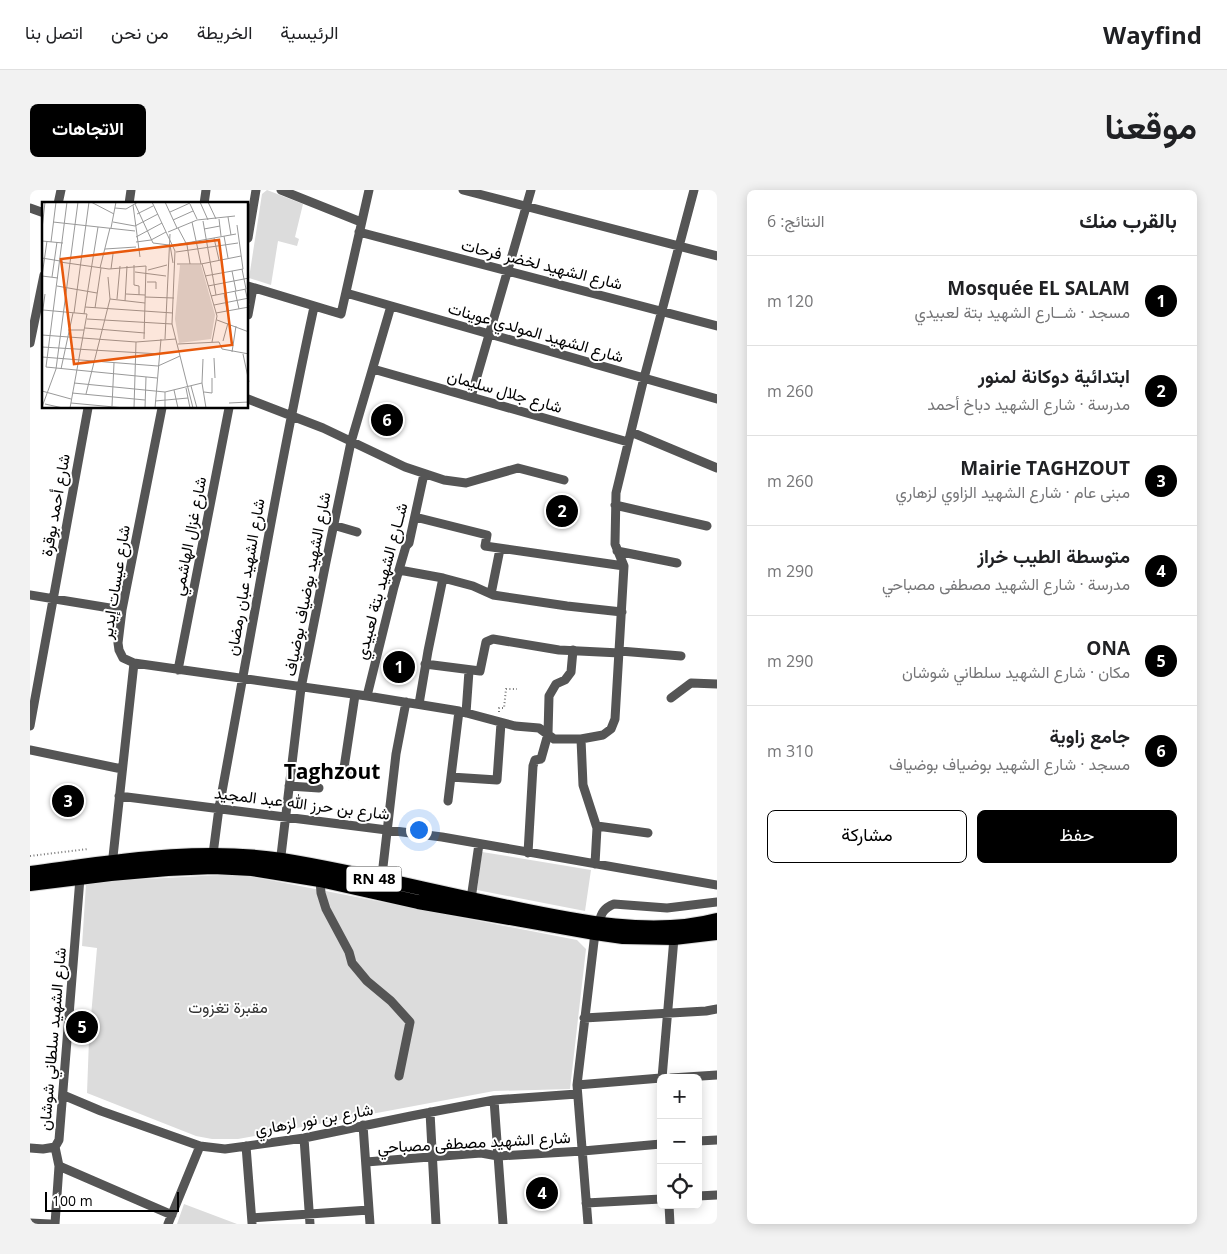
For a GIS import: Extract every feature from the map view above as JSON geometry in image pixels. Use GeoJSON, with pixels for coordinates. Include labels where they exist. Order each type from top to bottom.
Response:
{"type":"FeatureCollection","features":[{"type":"Feature","properties":{"kind":"highway","name":"RN 48"},"geometry":{"type":"LineString","coordinates":[[30,884],[80,878],[111,868],[188,855],[213,854],[597,928],[670,927],[717,920]]}},
{"type":"Feature","properties":{"kind":"highway","name":"RN 48"},"geometry":{"type":"LineString","coordinates":[[30,873],[111,868],[213,867],[252,869],[279,866],[320,880],[471,899],[542,914],[597,928],[623,937],[674,938],[717,934]]}},
{"type":"Feature","properties":{"kind":"street"},"geometry":{"type":"LineString","coordinates":[[249,232],[256,190]]}},
{"type":"Feature","properties":{"kind":"street"},"geometry":{"type":"LineString","coordinates":[[281,190],[361,222]]}},
{"type":"Feature","properties":{"kind":"street"},"geometry":{"type":"LineString","coordinates":[[249,301],[250,287],[341,314],[369,190]]}},
{"type":"Feature","properties":{"kind":"street"},"geometry":{"type":"LineString","coordinates":[[464,190],[717,256]]}},
{"type":"Feature","properties":{"kind":"street"},"geometry":{"type":"LineString","coordinates":[[471,397],[530,190]]}},
{"type":"Feature","properties":{"kind":"street"},"geometry":{"type":"LineString","coordinates":[[111,868],[134,664],[419,704],[463,712],[520,727],[539,728],[554,739],[581,739],[603,735],[611,729],[615,719],[624,566],[616,550],[615,505],[644,378],[694,190]]}},
{"type":"Feature","properties":{"kind":"street"},"geometry":{"type":"LineString","coordinates":[[30,208],[42,212]]}},
{"type":"Feature","properties":{"kind":"street","name":"شارع الشهيد لخضر فرحات"},"geometry":{"type":"LineString","coordinates":[[359,232],[717,326]]}},
{"type":"Feature","properties":{"kind":"street"},"geometry":{"type":"LineString","coordinates":[[30,343],[42,286]]}},
{"type":"Feature","properties":{"kind":"street","name":"شارع الشهيد المولدي عوينات"},"geometry":{"type":"LineString","coordinates":[[346,293],[717,400]]}},
{"type":"Feature","properties":{"kind":"street","name":"شارع الشهيد بوضياف بوضياف"},"geometry":{"type":"LineString","coordinates":[[279,866],[301,688],[333,525],[351,442],[392,306]]}},
{"type":"Feature","properties":{"kind":"street","name":"شارع الشهيد عبان رمضان"},"geometry":{"type":"LineString","coordinates":[[213,854],[218,808],[290,416],[314,307]]}},
{"type":"Feature","properties":{"kind":"street","name":"شارع جلال سليمان"},"geometry":{"type":"LineString","coordinates":[[372,369],[628,442]]}},
{"type":"Feature","properties":{"kind":"street"},"geometry":{"type":"LineString","coordinates":[[249,398],[323,428],[405,467],[424,474],[466,483],[518,468],[564,480]]}},
{"type":"Feature","properties":{"kind":"street","name":"شارع أحمد بوقرة"},"geometry":{"type":"LineString","coordinates":[[30,726],[88,409]]}},
{"type":"Feature","properties":{"kind":"street","name":"شارع عيسات إيدير"},"geometry":{"type":"LineString","coordinates":[[134,664],[123,658],[118,643],[122,610],[162,409]]}},
{"type":"Feature","properties":{"kind":"street","name":"شارع غزال الهاشمي"},"geometry":{"type":"LineString","coordinates":[[178,670],[229,409]]}},
{"type":"Feature","properties":{"kind":"street"},"geometry":{"type":"LineString","coordinates":[[631,432],[717,468]]}},
{"type":"Feature","properties":{"kind":"street","name":"شــارع الشهيد بتة لعبيدي"},"geometry":{"type":"LineString","coordinates":[[367,696],[399,570],[406,546],[409,543],[424,474]]}},
{"type":"Feature","properties":{"kind":"street"},"geometry":{"type":"LineString","coordinates":[[615,505],[707,526]]}},
{"type":"Feature","properties":{"kind":"street"},"geometry":{"type":"LineString","coordinates":[[414,517],[487,535],[484,546],[624,566]]}},
{"type":"Feature","properties":{"kind":"street"},"geometry":{"type":"LineString","coordinates":[[333,525],[358,532]]}},
{"type":"Feature","properties":{"kind":"street"},"geometry":{"type":"LineString","coordinates":[[491,594],[500,549]]}},
{"type":"Feature","properties":{"kind":"street"},"geometry":{"type":"LineString","coordinates":[[616,550],[677,563]]}},
{"type":"Feature","properties":{"kind":"street"},"geometry":{"type":"LineString","coordinates":[[399,570],[443,578],[473,586],[491,594],[567,606],[622,612]]}},
{"type":"Feature","properties":{"kind":"street"},"geometry":{"type":"LineString","coordinates":[[419,704],[425,664],[443,578]]}},
{"type":"Feature","properties":{"kind":"street"},"geometry":{"type":"LineString","coordinates":[[30,595],[122,610]]}},
{"type":"Feature","properties":{"kind":"street"},"geometry":{"type":"LineString","coordinates":[[425,664],[480,672],[486,642],[493,639],[573,650],[680,656]]}},
{"type":"Feature","properties":{"kind":"street"},"geometry":{"type":"LineString","coordinates":[[528,853],[533,766],[535,760],[541,759],[548,734],[550,696],[556,684],[565,680],[571,672],[573,650]]}},
{"type":"Feature","properties":{"kind":"street"},"geometry":{"type":"LineString","coordinates":[[448,801],[469,671]]}},
{"type":"Feature","properties":{"kind":"street"},"geometry":{"type":"LineString","coordinates":[[671,698],[691,682],[717,684]]}},
{"type":"Feature","properties":{"kind":"street"},"geometry":{"type":"LineString","coordinates":[[350,776],[351,770],[344,768],[355,695]]}},
{"type":"Feature","properties":{"kind":"street"},"geometry":{"type":"LineString","coordinates":[[380,887],[396,754],[406,702]]}},
{"type":"Feature","properties":{"kind":"street"},"geometry":{"type":"LineString","coordinates":[[451,777],[497,780],[499,722]]}},
{"type":"Feature","properties":{"kind":"street"},"geometry":{"type":"LineString","coordinates":[[581,739],[582,780],[597,826],[594,864]]}},
{"type":"Feature","properties":{"kind":"street"},"geometry":{"type":"LineString","coordinates":[[30,750],[122,769]]}},
{"type":"Feature","properties":{"kind":"street"},"geometry":{"type":"LineString","coordinates":[[289,786],[319,788]]}},
{"type":"Feature","properties":{"kind":"street","name":"شارع بن حرز الله عبد المجيد"},"geometry":{"type":"LineString","coordinates":[[119,796],[386,829],[717,885]]}},
{"type":"Feature","properties":{"kind":"street"},"geometry":{"type":"LineString","coordinates":[[597,826],[648,833]]}},
{"type":"Feature","properties":{"kind":"street"},"geometry":{"type":"LineString","coordinates":[[471,899],[479,844]]}},
{"type":"Feature","properties":{"kind":"street","name":"شارع الشهيد سلطاني شوشان"},"geometry":{"type":"LineString","coordinates":[[30,1148],[56,1147],[59,1140],[80,878]]}},
{"type":"Feature","properties":{"kind":"street"},"geometry":{"type":"LineString","coordinates":[[320,880],[326,909],[349,952],[352,963],[367,981],[391,1001],[410,1022],[399,1076]]}},
{"type":"Feature","properties":{"kind":"street"},"geometry":{"type":"LineString","coordinates":[[588,1224],[577,1089],[584,1018],[600,914],[606,907],[614,904],[667,908],[717,902]]}},
{"type":"Feature","properties":{"kind":"street"},"geometry":{"type":"LineString","coordinates":[[661,1074],[674,938]]}},
{"type":"Feature","properties":{"kind":"street"},"geometry":{"type":"LineString","coordinates":[[584,1018],[706,1011],[717,1008]]}},
{"type":"Feature","properties":{"kind":"street"},"geometry":{"type":"LineString","coordinates":[[702,1076],[717,1075]]}},
{"type":"Feature","properties":{"kind":"street","name":"شارع بن نور لزهاري"},"geometry":{"type":"LineString","coordinates":[[63,1095],[101,1111],[200,1146],[225,1149],[304,1138],[494,1100],[657,1079]]}},
{"type":"Feature","properties":{"kind":"street"},"geometry":{"type":"LineString","coordinates":[[494,1100],[503,1224]]}},
{"type":"Feature","properties":{"kind":"street"},"geometry":{"type":"LineString","coordinates":[[430,1112],[436,1224]]}},
{"type":"Feature","properties":{"kind":"street"},"geometry":{"type":"LineString","coordinates":[[363,1125],[370,1224]]}},
{"type":"Feature","properties":{"kind":"street"},"geometry":{"type":"LineString","coordinates":[[304,1138],[310,1224]]}},
{"type":"Feature","properties":{"kind":"street"},"geometry":{"type":"LineString","coordinates":[[702,1141],[717,1140]]}},
{"type":"Feature","properties":{"kind":"street","name":"شارع الشهيد مصطفى مصباحي"},"geometry":{"type":"LineString","coordinates":[[366,1162],[481,1153],[498,1156],[582,1151],[657,1144]]}},
{"type":"Feature","properties":{"kind":"street"},"geometry":{"type":"LineString","coordinates":[[59,1166],[170,1220],[200,1146]]}},
{"type":"Feature","properties":{"kind":"street"},"geometry":{"type":"LineString","coordinates":[[246,1146],[252,1221],[310,1214],[369,1210]]}},
{"type":"Feature","properties":{"kind":"street"},"geometry":{"type":"LineString","coordinates":[[55,1224],[59,1166],[56,1147]]}},
{"type":"Feature","properties":{"kind":"street"},"geometry":{"type":"LineString","coordinates":[[702,1196],[717,1195]]}},
{"type":"Feature","properties":{"kind":"street"},"geometry":{"type":"LineString","coordinates":[[586,1203],[657,1198]]}},
{"type":"Feature","properties":{"kind":"street"},"geometry":{"type":"LineString","coordinates":[[670,1209],[670,1224]]}},
{"type":"Feature","properties":{"kind":"street"},"geometry":{"type":"LineString","coordinates":[[30,1223],[50,1224]]}},
{"type":"Feature","properties":{"kind":"path"},"geometry":{"type":"LineString","coordinates":[[499,722],[499,708],[504,708],[506,689],[517,689]]}},
{"type":"Feature","properties":{"kind":"path"},"geometry":{"type":"LineString","coordinates":[[30,856],[88,849]]}},
{"type":"Feature","properties":{"kind":"green space"},"geometry":{"type":"Polygon","coordinates":[[[267,190],[303,204],[295,237],[299,239],[297,246],[278,241],[271,285],[249,278],[262,194],[267,190]]]}},
{"type":"Feature","properties":{"kind":"green space"},"geometry":{"type":"Polygon","coordinates":[[[482,852],[591,870],[585,911],[477,890],[482,852]]]}},
{"type":"Feature","properties":{"kind":"green space","name":"مقبرة تغزوت"},"geometry":{"type":"Polygon","coordinates":[[[239,874],[577,940],[586,949],[570,1089],[494,1091],[238,1139],[212,1139],[196,1136],[87,1093],[89,1039],[97,948],[82,946],[86,884],[108,881],[239,874]]]}},
{"type":"Feature","properties":{"kind":"green space"},"geometry":{"type":"Polygon","coordinates":[[[184,1204],[237,1224],[177,1224],[184,1204]]]}},
{"type":"Feature","properties":{"kind":"place","name":"جامع زاوية"},"geometry":{"type":"Point","coordinates":[387,420]}},
{"type":"Feature","properties":{"kind":"place","name":"ابتدائية دوكانة لمنور"},"geometry":{"type":"Point","coordinates":[562,511]}},
{"type":"Feature","properties":{"kind":"place","name":"Mosquée EL SALAM"},"geometry":{"type":"Point","coordinates":[399,667]}},
{"type":"Feature","properties":{"kind":"place","name":"Mairie TAGHZOUT"},"geometry":{"type":"Point","coordinates":[68,801]}},
{"type":"Feature","properties":{"kind":"place","name":"ONA"},"geometry":{"type":"Point","coordinates":[82,1027]}},
{"type":"Feature","properties":{"kind":"place","name":"متوسطة الطيب خراز"},"geometry":{"type":"Point","coordinates":[542,1193]}},
{"type":"Feature","properties":{"kind":"district","name":"Taghzout"},"geometry":{"type":"Point","coordinates":[332,772]}}]}
